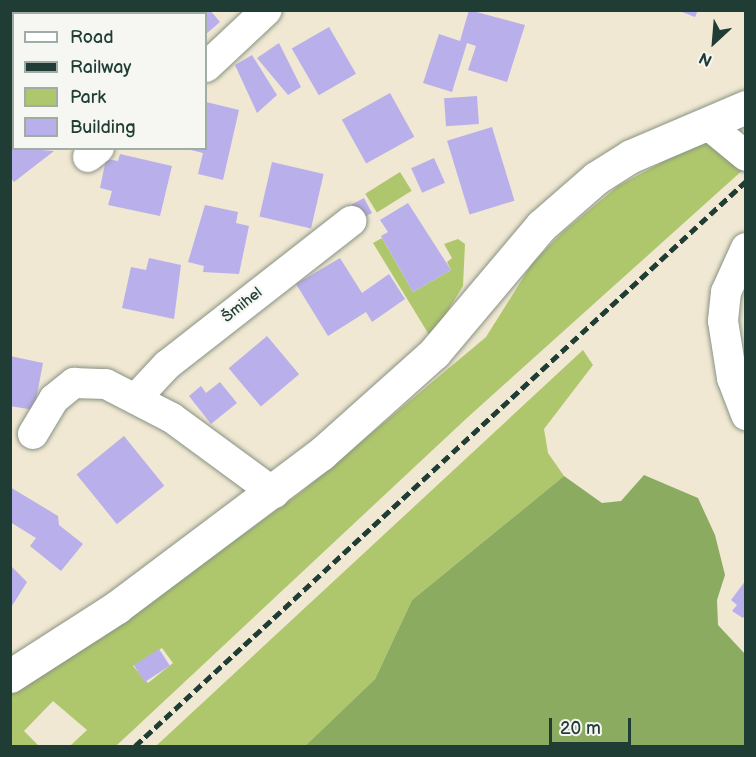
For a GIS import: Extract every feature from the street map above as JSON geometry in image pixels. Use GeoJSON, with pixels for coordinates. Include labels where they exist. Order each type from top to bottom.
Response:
{"type":"FeatureCollection","features":[{"type":"Feature","properties":{"kind":"street"},"geometry":{"type":"LineString","coordinates":[[207,67],[267,10]]}},
{"type":"Feature","properties":{"kind":"street"},"geometry":{"type":"LineString","coordinates":[[10,676],[117,607],[274,493],[434,353],[570,199],[631,156],[746,106]]}},
{"type":"Feature","properties":{"kind":"street"},"geometry":{"type":"LineString","coordinates":[[707,123],[746,156]]}},
{"type":"Feature","properties":{"kind":"street","name":"Šmihel"},"geometry":{"type":"LineString","coordinates":[[138,396],[167,365],[351,221]]}},
{"type":"Feature","properties":{"kind":"street"},"geometry":{"type":"LineString","coordinates":[[746,249],[726,292],[723,321],[732,378],[746,415]]}},
{"type":"Feature","properties":{"kind":"street"},"geometry":{"type":"LineString","coordinates":[[33,434],[54,399],[74,383],[106,384],[138,396],[219,449],[274,493]]}},
{"type":"Feature","properties":{"kind":"green space"},"geometry":{"type":"Polygon","coordinates":[[[705,139],[745,168],[468,417],[116,746],[70,746],[87,730],[53,701],[24,731],[39,746],[11,746],[10,693],[103,636],[300,493],[486,337],[533,262],[564,231],[618,186],[705,139]],[[162,648],[133,666],[148,683],[173,663],[162,648]]]}},
{"type":"Feature","properties":{"kind":"green space"},"geometry":{"type":"Polygon","coordinates":[[[400,172],[412,191],[377,212],[365,194],[400,172]]]}},
{"type":"Feature","properties":{"kind":"green space"},"geometry":{"type":"Polygon","coordinates":[[[382,238],[413,292],[451,270],[447,262],[452,258],[444,244],[458,239],[465,244],[463,286],[431,338],[373,243],[382,238]]]}},
{"type":"Feature","properties":{"kind":"green space"},"geometry":{"type":"Polygon","coordinates":[[[583,350],[593,365],[544,429],[548,453],[564,476],[412,600],[375,679],[305,746],[156,746],[583,350]]]}},
{"type":"Feature","properties":{"kind":"green space"},"geometry":{"type":"Polygon","coordinates":[[[644,475],[698,498],[715,535],[725,575],[717,600],[718,625],[745,654],[745,746],[305,746],[375,679],[412,600],[564,476],[602,503],[621,501],[644,475]]]}},
{"type":"Feature","properties":{"kind":"building"},"geometry":{"type":"Polygon","coordinates":[[[10,10],[13,12],[10,65],[10,10]]]}},
{"type":"Feature","properties":{"kind":"building"},"geometry":{"type":"Polygon","coordinates":[[[210,10],[220,22],[207,33],[207,12],[154,12],[210,10]]]}},
{"type":"Feature","properties":{"kind":"building"},"geometry":{"type":"Polygon","coordinates":[[[469,10],[525,25],[507,82],[468,70],[476,46],[467,43],[452,92],[423,83],[439,34],[460,41],[469,10]]]}},
{"type":"Feature","properties":{"kind":"building"},"geometry":{"type":"Polygon","coordinates":[[[677,10],[698,10],[695,17],[677,10]]]}},
{"type":"Feature","properties":{"kind":"building"},"geometry":{"type":"Polygon","coordinates":[[[329,27],[356,74],[319,95],[292,48],[329,27]]]}},
{"type":"Feature","properties":{"kind":"building"},"geometry":{"type":"Polygon","coordinates":[[[279,43],[301,87],[288,95],[257,58],[279,43]]]}},
{"type":"Feature","properties":{"kind":"building"},"geometry":{"type":"Polygon","coordinates":[[[252,55],[277,95],[257,113],[235,65],[252,55]]]}},
{"type":"Feature","properties":{"kind":"building"},"geometry":{"type":"Polygon","coordinates":[[[390,93],[414,137],[366,163],[342,120],[390,93]]]}},
{"type":"Feature","properties":{"kind":"building"},"geometry":{"type":"Polygon","coordinates":[[[477,96],[479,124],[446,126],[444,98],[477,96]]]}},
{"type":"Feature","properties":{"kind":"building"},"geometry":{"type":"Polygon","coordinates":[[[207,102],[239,110],[223,180],[198,174],[203,153],[191,150],[207,150],[207,102]]]}},
{"type":"Feature","properties":{"kind":"building"},"geometry":{"type":"Polygon","coordinates":[[[492,127],[515,201],[470,214],[447,141],[492,127]]]}},
{"type":"Feature","properties":{"kind":"building"},"geometry":{"type":"Polygon","coordinates":[[[12,150],[54,151],[14,182],[10,177],[12,150]]]}},
{"type":"Feature","properties":{"kind":"building"},"geometry":{"type":"Polygon","coordinates":[[[120,154],[172,166],[160,216],[108,205],[112,191],[100,188],[106,159],[118,161],[120,154]]]}},
{"type":"Feature","properties":{"kind":"building"},"geometry":{"type":"Polygon","coordinates":[[[434,158],[445,183],[422,193],[411,168],[434,158]]]}},
{"type":"Feature","properties":{"kind":"building"},"geometry":{"type":"Polygon","coordinates":[[[272,162],[324,174],[311,228],[259,217],[272,162]]]}},
{"type":"Feature","properties":{"kind":"building"},"geometry":{"type":"Polygon","coordinates":[[[364,198],[372,213],[360,220],[352,205],[364,198]]]}},
{"type":"Feature","properties":{"kind":"building"},"geometry":{"type":"Polygon","coordinates":[[[408,203],[451,270],[413,292],[381,236],[388,232],[380,220],[408,203]]]}},
{"type":"Feature","properties":{"kind":"building"},"geometry":{"type":"Polygon","coordinates":[[[205,205],[238,212],[236,223],[249,226],[239,274],[203,272],[204,266],[188,262],[205,205]]]}},
{"type":"Feature","properties":{"kind":"building"},"geometry":{"type":"Polygon","coordinates":[[[149,258],[181,265],[174,319],[122,308],[131,267],[146,270],[149,258]]]}},
{"type":"Feature","properties":{"kind":"building"},"geometry":{"type":"Polygon","coordinates":[[[340,258],[362,293],[389,274],[405,299],[372,322],[366,312],[328,336],[296,284],[340,258]]]}},
{"type":"Feature","properties":{"kind":"building"},"geometry":{"type":"Polygon","coordinates":[[[267,336],[299,374],[261,406],[229,368],[267,336]]]}},
{"type":"Feature","properties":{"kind":"building"},"geometry":{"type":"Polygon","coordinates":[[[10,356],[43,363],[34,410],[10,406],[10,356]]]}},
{"type":"Feature","properties":{"kind":"building"},"geometry":{"type":"Polygon","coordinates":[[[220,382],[237,403],[211,424],[189,396],[201,386],[206,393],[220,382]]]}},
{"type":"Feature","properties":{"kind":"building"},"geometry":{"type":"Polygon","coordinates":[[[124,436],[164,486],[117,524],[77,474],[124,436]]]}},
{"type":"Feature","properties":{"kind":"building"},"geometry":{"type":"Polygon","coordinates":[[[10,487],[58,516],[59,525],[83,544],[61,571],[30,546],[36,538],[10,522],[10,487]]]}},
{"type":"Feature","properties":{"kind":"building"},"geometry":{"type":"Polygon","coordinates":[[[10,565],[27,582],[10,609],[10,565]]]}},
{"type":"Feature","properties":{"kind":"building"},"geometry":{"type":"Polygon","coordinates":[[[746,580],[746,614],[743,618],[732,611],[737,605],[731,600],[746,580]]]}},
{"type":"Feature","properties":{"kind":"building"},"geometry":{"type":"Polygon","coordinates":[[[159,649],[170,666],[145,682],[134,665],[159,649]]]}},
{"type":"Feature","properties":{"kind":"railway"},"geometry":{"type":"LineString","coordinates":[[135,746],[746,181]]}}]}
